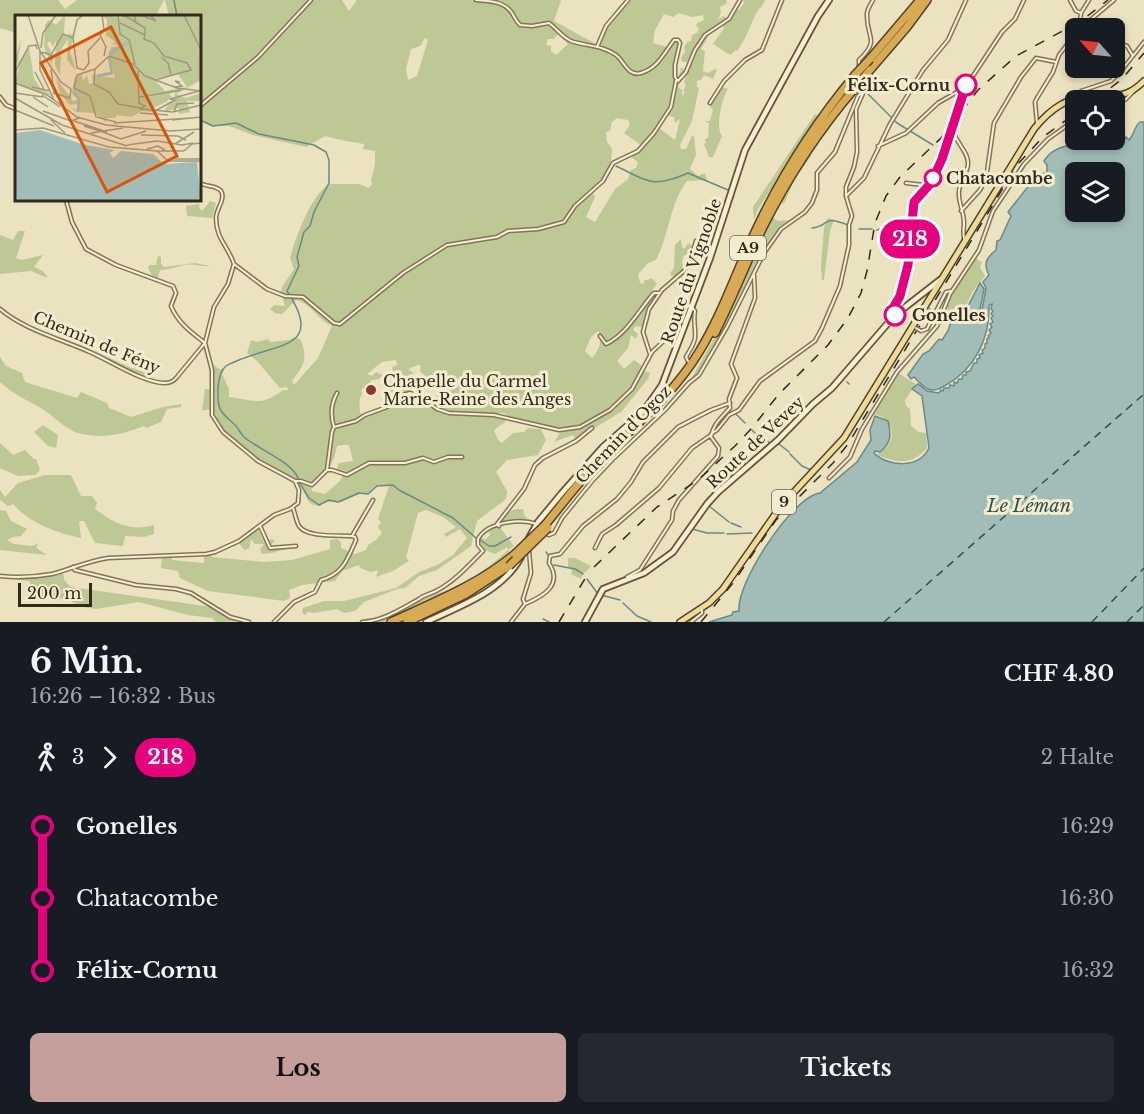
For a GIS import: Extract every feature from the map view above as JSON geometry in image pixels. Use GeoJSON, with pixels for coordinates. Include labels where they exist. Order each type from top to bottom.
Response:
{"type":"FeatureCollection","features":[{"type":"Feature","properties":{"kind":"highway","name":"A9"},"geometry":{"type":"LineString","coordinates":[[407,622],[466,594],[509,566],[590,470],[674,388],[696,357],[714,325],[757,227],[777,188],[815,127],[855,75],[922,1]]}},
{"type":"Feature","properties":{"kind":"highway","name":"A9"},"geometry":{"type":"LineString","coordinates":[[391,622],[469,586],[498,568],[515,554],[677,392],[715,333],[762,230],[785,186],[821,131],[922,1]]}},
{"type":"Feature","properties":{"kind":"main road","name":"9"},"geometry":{"type":"LineString","coordinates":[[1125,94],[1144,81]]}},
{"type":"Feature","properties":{"kind":"main road","name":"9"},"geometry":{"type":"LineString","coordinates":[[680,622],[702,608],[729,582],[781,506],[844,438],[914,327],[923,308],[1024,142],[1037,125],[1065,102]]}},
{"type":"Feature","properties":{"kind":"street"},"geometry":{"type":"LineString","coordinates":[[201,105],[258,57],[311,0]]}},
{"type":"Feature","properties":{"kind":"street"},"geometry":{"type":"LineString","coordinates":[[476,0],[496,2],[502,5],[511,11],[520,25],[532,26],[549,23],[569,40],[614,54],[631,72],[638,74],[661,60],[674,40],[678,40],[680,43],[675,65],[678,81]]}},
{"type":"Feature","properties":{"kind":"street"},"geometry":{"type":"LineString","coordinates":[[597,47],[604,29],[628,0]]}},
{"type":"Feature","properties":{"kind":"street"},"geometry":{"type":"LineString","coordinates":[[201,183],[222,192],[216,214],[218,238],[226,246],[234,264],[267,289],[303,297],[334,323],[340,324],[403,273],[447,245],[497,237],[508,231],[538,229],[564,222],[575,206],[603,181],[613,163],[638,151],[665,117],[671,107],[678,81],[705,35],[729,19],[740,0]]}},
{"type":"Feature","properties":{"kind":"street"},"geometry":{"type":"LineString","coordinates":[[710,103],[724,81],[745,60],[762,50],[782,0]]}},
{"type":"Feature","properties":{"kind":"street","name":"Route du Vignoble"},"geometry":{"type":"LineString","coordinates":[[426,622],[485,593],[504,579],[518,563],[530,537],[541,527],[592,458],[646,409],[665,378],[692,307],[745,150],[829,0]]}},
{"type":"Feature","properties":{"kind":"street"},"geometry":{"type":"LineString","coordinates":[[595,548],[602,534],[659,489],[692,448],[717,430],[729,415],[739,410],[760,381],[818,338],[840,286],[849,244],[849,225],[852,216],[846,196],[846,187],[857,152],[856,109],[864,87],[858,64],[871,46],[867,11],[873,0]]}},
{"type":"Feature","properties":{"kind":"street"},"geometry":{"type":"LineString","coordinates":[[846,196],[862,180],[878,146],[923,70],[948,40],[966,0]]}},
{"type":"Feature","properties":{"kind":"street"},"geometry":{"type":"LineString","coordinates":[[892,319],[890,314],[900,296],[908,265],[912,207],[917,197],[933,178],[953,129],[965,88],[1002,32],[1015,19],[1024,0]]}},
{"type":"Feature","properties":{"kind":"street"},"geometry":{"type":"LineString","coordinates":[[1070,0],[1076,11],[1082,13]]}},
{"type":"Feature","properties":{"kind":"street"},"geometry":{"type":"LineString","coordinates":[[1082,18],[1089,0]]}},
{"type":"Feature","properties":{"kind":"street"},"geometry":{"type":"LineString","coordinates":[[1093,18],[1114,0]]}},
{"type":"Feature","properties":{"kind":"street"},"geometry":{"type":"LineString","coordinates":[[1084,90],[1111,81],[1144,42]]}},
{"type":"Feature","properties":{"kind":"street"},"geometry":{"type":"LineString","coordinates":[[1125,45],[1133,57]]}},
{"type":"Feature","properties":{"kind":"street"},"geometry":{"type":"LineString","coordinates":[[1037,125],[1035,102],[1065,47]]}},
{"type":"Feature","properties":{"kind":"street"},"geometry":{"type":"LineString","coordinates":[[961,211],[980,190],[986,179],[994,123],[1020,77],[1036,58],[1056,62]]}},
{"type":"Feature","properties":{"kind":"street"},"geometry":{"type":"LineString","coordinates":[[878,146],[906,132],[938,103],[965,88]]}},
{"type":"Feature","properties":{"kind":"street"},"geometry":{"type":"LineString","coordinates":[[1125,100],[1135,89]]}},
{"type":"Feature","properties":{"kind":"street"},"geometry":{"type":"LineString","coordinates":[[711,435],[718,419],[730,408],[729,399],[737,378],[731,364],[755,298],[753,272],[778,232],[805,212],[812,203],[817,190],[817,173],[835,152],[855,102],[863,92]]}},
{"type":"Feature","properties":{"kind":"street"},"geometry":{"type":"LineString","coordinates":[[0,97],[6,105],[15,109]]}},
{"type":"Feature","properties":{"kind":"street"},"geometry":{"type":"LineString","coordinates":[[829,477],[850,457],[862,429],[894,376],[937,326],[952,291],[980,250],[993,211],[1024,164],[1048,139],[1065,127]]}},
{"type":"Feature","properties":{"kind":"street"},"geometry":{"type":"LineString","coordinates":[[953,129],[956,140],[968,160],[959,191],[965,241]]}},
{"type":"Feature","properties":{"kind":"street"},"geometry":{"type":"LineString","coordinates":[[906,183],[925,185],[933,178]]}},
{"type":"Feature","properties":{"kind":"street"},"geometry":{"type":"LineString","coordinates":[[66,201],[72,222],[86,249],[116,264],[173,286],[176,293],[171,306],[175,314],[187,329],[205,343]]}},
{"type":"Feature","properties":{"kind":"street"},"geometry":{"type":"LineString","coordinates":[[651,355],[643,332],[651,305],[660,293],[684,272],[696,241]]}},
{"type":"Feature","properties":{"kind":"street"},"geometry":{"type":"LineString","coordinates":[[234,264],[228,284],[214,307],[205,343],[212,370],[212,415],[219,428],[263,464],[295,481],[301,480],[312,485],[327,471],[332,470],[348,475],[369,463],[385,461],[405,463],[423,458],[434,462],[448,456],[462,457]]}},
{"type":"Feature","properties":{"kind":"street","name":"Chemin d'Ogoz"},"geometry":{"type":"LineString","coordinates":[[541,527],[548,535],[554,534],[562,518],[593,480],[665,410],[701,370],[727,327],[753,272]]}},
{"type":"Feature","properties":{"kind":"street","name":"Route de Vevey"},"geometry":{"type":"LineString","coordinates":[[585,622],[603,589],[644,573],[675,550],[713,497],[740,471],[775,443],[832,388],[892,319],[940,280]]}},
{"type":"Feature","properties":{"kind":"street"},"geometry":{"type":"LineString","coordinates":[[914,327],[921,331],[927,329],[946,292],[952,291]]}},
{"type":"Feature","properties":{"kind":"street"},"geometry":{"type":"LineString","coordinates":[[600,336],[606,344],[613,340],[626,328],[654,293],[660,293]]}},
{"type":"Feature","properties":{"kind":"street"},"geometry":{"type":"LineString","coordinates":[[923,308],[920,297],[930,297]]}},
{"type":"Feature","properties":{"kind":"street"},"geometry":{"type":"LineString","coordinates":[[334,427],[356,421],[387,407],[403,395],[410,393],[448,413],[494,415],[536,426],[569,430],[591,422],[610,410],[632,389],[651,355],[668,337],[671,325],[687,306],[692,307],[695,311],[695,337],[686,357],[688,361]]}},
{"type":"Feature","properties":{"kind":"street","name":"Chemin de Fény"},"geometry":{"type":"LineString","coordinates":[[0,309],[12,318],[136,375],[164,383],[172,382],[205,343]]}},
{"type":"Feature","properties":{"kind":"street"},"geometry":{"type":"LineString","coordinates":[[327,471],[334,427],[332,405],[337,393]]}},
{"type":"Feature","properties":{"kind":"street"},"geometry":{"type":"LineString","coordinates":[[511,622],[525,604],[542,596],[554,582],[554,572],[549,563],[550,556],[560,554],[583,526],[617,499],[643,462],[678,427],[730,403]]}},
{"type":"Feature","properties":{"kind":"street"},"geometry":{"type":"LineString","coordinates":[[499,526],[497,524],[501,517],[524,489],[535,465],[543,458],[576,441],[592,428]]}},
{"type":"Feature","properties":{"kind":"street"},"geometry":{"type":"LineString","coordinates":[[626,580],[643,567],[672,520],[679,500],[693,486],[699,475],[717,459],[719,451],[711,435]]}},
{"type":"Feature","properties":{"kind":"street"},"geometry":{"type":"LineString","coordinates":[[0,576],[42,575],[108,558],[206,555],[233,544],[274,514],[293,508],[298,501],[299,490],[295,481]]}},
{"type":"Feature","properties":{"kind":"street"},"geometry":{"type":"LineString","coordinates":[[352,536],[373,500]]}},
{"type":"Feature","properties":{"kind":"street"},"geometry":{"type":"LineString","coordinates":[[274,622],[292,603],[315,592],[321,580],[336,574],[348,558],[356,540],[352,536],[305,531],[298,525],[293,508]]}},
{"type":"Feature","properties":{"kind":"street"},"geometry":{"type":"LineString","coordinates":[[362,622],[393,614],[419,598],[437,591],[462,572],[483,551],[478,544],[479,538],[487,530],[520,520],[541,527],[529,551],[531,573],[523,598],[525,604]]}},
{"type":"Feature","properties":{"kind":"street"},"geometry":{"type":"LineString","coordinates":[[260,526],[270,548],[296,546]]}},
{"type":"Feature","properties":{"kind":"street"},"geometry":{"type":"LineString","coordinates":[[73,567],[81,572],[135,585],[176,589],[191,593],[230,617],[249,622]]}},
{"type":"Feature","properties":{"kind":"street"},"geometry":{"type":"LineString","coordinates":[[691,622],[702,613],[702,608]]}},
{"type":"Feature","properties":{"kind":"green space"},"geometry":{"type":"Polygon","coordinates":[[[0,0],[58,0],[65,9],[77,0],[164,0],[156,15],[15,15],[15,33],[0,28],[0,0]]]}},
{"type":"Feature","properties":{"kind":"green space"},"geometry":{"type":"Polygon","coordinates":[[[165,0],[342,0],[349,11],[357,0],[561,0],[554,21],[596,44],[609,19],[629,0],[726,0],[726,4],[720,7],[718,20],[723,16],[727,18],[734,9],[739,10],[744,3],[743,0],[765,0],[741,46],[730,55],[713,44],[724,28],[721,24],[704,34],[688,62],[682,62],[684,47],[687,42],[691,41],[692,35],[697,33],[699,28],[696,26],[697,23],[704,20],[703,15],[692,17],[679,13],[673,17],[664,14],[655,30],[653,43],[667,47],[674,39],[680,40],[675,76],[677,78],[681,71],[680,68],[685,69],[678,87],[682,90],[682,97],[686,85],[684,82],[695,51],[706,35],[708,37],[701,49],[705,51],[703,71],[708,73],[717,70],[713,79],[704,75],[701,80],[697,81],[699,88],[692,121],[680,145],[681,149],[686,149],[694,136],[696,155],[690,169],[698,176],[705,173],[707,180],[687,181],[673,209],[656,260],[648,263],[638,274],[640,283],[643,284],[645,280],[651,278],[657,283],[648,297],[657,299],[651,305],[644,328],[636,326],[633,330],[638,334],[636,339],[631,335],[628,348],[617,361],[624,369],[634,360],[645,368],[644,371],[650,373],[648,379],[621,412],[577,441],[573,435],[554,442],[561,431],[516,422],[504,413],[480,413],[505,417],[505,422],[494,430],[498,440],[502,443],[513,433],[524,432],[528,428],[541,429],[546,440],[538,455],[507,460],[496,472],[507,491],[506,499],[477,521],[471,546],[437,570],[419,576],[405,588],[364,602],[355,611],[344,613],[337,609],[308,612],[305,615],[302,612],[303,608],[324,601],[344,601],[396,588],[419,572],[453,555],[467,538],[460,529],[446,537],[444,534],[456,527],[443,517],[426,510],[418,513],[406,557],[409,561],[393,571],[376,577],[378,570],[371,572],[360,568],[359,565],[342,571],[335,581],[302,585],[289,590],[290,598],[284,601],[208,591],[180,578],[178,571],[161,568],[162,555],[170,555],[172,560],[204,563],[204,555],[210,554],[212,557],[265,562],[292,560],[330,549],[330,540],[337,539],[341,542],[341,548],[355,554],[366,550],[368,545],[382,533],[378,527],[381,522],[378,519],[389,486],[378,485],[370,493],[341,502],[324,502],[321,506],[312,504],[300,482],[295,483],[247,453],[225,434],[211,410],[202,410],[205,389],[213,390],[211,365],[213,364],[224,370],[222,374],[229,389],[229,397],[258,401],[269,399],[283,390],[288,390],[287,387],[280,388],[247,353],[251,340],[257,342],[268,339],[270,342],[295,337],[301,340],[304,362],[292,381],[294,385],[318,358],[332,326],[306,304],[296,300],[282,314],[270,309],[274,305],[285,306],[281,292],[294,269],[290,258],[300,229],[316,198],[329,184],[359,184],[369,188],[372,184],[375,151],[363,149],[364,144],[325,136],[306,147],[253,135],[229,126],[212,126],[201,120],[201,15],[169,15],[165,0]],[[558,34],[554,39],[548,39],[546,45],[551,46],[551,51],[556,55],[568,44],[558,34]],[[425,38],[420,46],[411,49],[406,69],[408,80],[417,76],[428,40],[425,38]],[[667,115],[659,128],[675,140],[680,119],[675,123],[674,117],[667,115]],[[617,118],[612,122],[610,131],[606,132],[607,142],[612,149],[611,163],[604,176],[591,190],[595,197],[586,217],[595,222],[615,189],[628,179],[631,170],[636,168],[638,162],[628,155],[642,146],[624,133],[630,125],[628,120],[617,118]],[[598,331],[591,337],[585,351],[592,358],[600,345],[598,331]],[[396,360],[382,362],[367,374],[372,376],[376,372],[383,375],[379,379],[372,380],[361,390],[360,413],[363,415],[384,406],[404,392],[400,388],[395,394],[387,390],[386,384],[394,381],[399,370],[393,371],[392,367],[397,365],[396,360]],[[421,366],[408,369],[414,373],[409,375],[406,387],[432,403],[443,385],[435,380],[430,381],[420,371],[421,366]],[[349,445],[337,446],[328,469],[311,487],[312,491],[325,494],[340,481],[343,475],[336,471],[339,463],[353,461],[349,445]]]}},
{"type":"Feature","properties":{"kind":"green space"},"geometry":{"type":"Polygon","coordinates":[[[722,87],[728,89],[720,112],[719,126],[722,136],[713,157],[709,157],[704,144],[705,139],[708,138],[709,123],[705,121],[710,121],[713,110],[710,107],[712,104],[707,103],[713,100],[722,87]]]}},
{"type":"Feature","properties":{"kind":"green space"},"geometry":{"type":"Polygon","coordinates":[[[815,114],[819,117],[758,209],[754,220],[753,207],[815,114]]]}},
{"type":"Feature","properties":{"kind":"green space"},"geometry":{"type":"Polygon","coordinates":[[[809,153],[811,156],[794,180],[784,204],[782,203],[772,217],[778,221],[791,220],[781,226],[761,254],[722,335],[698,375],[690,381],[718,331],[771,218],[809,153]]]}},
{"type":"Feature","properties":{"kind":"green space"},"geometry":{"type":"Polygon","coordinates":[[[210,201],[216,203],[212,218],[187,216],[186,206],[199,204],[200,210],[203,210],[210,201]]]}},
{"type":"Feature","properties":{"kind":"green space"},"geometry":{"type":"Polygon","coordinates":[[[828,218],[834,220],[830,231],[824,280],[822,280],[824,228],[828,218]]]}},
{"type":"Feature","properties":{"kind":"green space"},"geometry":{"type":"Polygon","coordinates":[[[18,231],[25,231],[16,258],[22,260],[43,255],[34,267],[43,271],[48,278],[31,271],[0,274],[0,235],[13,240],[18,231]]]}},
{"type":"Feature","properties":{"kind":"green space"},"geometry":{"type":"Polygon","coordinates":[[[681,239],[684,249],[688,243],[693,246],[691,253],[683,256],[682,263],[685,269],[674,277],[670,273],[674,268],[675,245],[681,239]]]}},
{"type":"Feature","properties":{"kind":"green space"},"geometry":{"type":"Polygon","coordinates":[[[158,256],[161,257],[161,264],[164,267],[195,263],[210,266],[187,265],[160,270],[158,278],[154,279],[148,268],[150,265],[156,265],[158,256]]]}},
{"type":"Feature","properties":{"kind":"green space"},"geometry":{"type":"Polygon","coordinates":[[[976,257],[980,262],[982,261],[980,267],[985,276],[973,291],[965,308],[954,308],[949,319],[947,304],[976,257]]]}},
{"type":"Feature","properties":{"kind":"green space"},"geometry":{"type":"Polygon","coordinates":[[[79,344],[129,367],[148,373],[146,378],[78,347],[79,344]]]}},
{"type":"Feature","properties":{"kind":"green space"},"geometry":{"type":"Polygon","coordinates":[[[0,357],[6,366],[22,373],[25,382],[77,398],[81,392],[131,417],[163,407],[181,404],[181,407],[167,409],[161,422],[146,428],[144,426],[127,432],[101,436],[75,432],[0,382],[0,357]]]}},
{"type":"Feature","properties":{"kind":"green space"},"geometry":{"type":"Polygon","coordinates":[[[898,373],[916,384],[905,400],[906,406],[910,409],[911,426],[919,432],[926,433],[927,448],[915,458],[903,461],[877,455],[890,442],[892,431],[886,420],[874,414],[898,373]]]}},
{"type":"Feature","properties":{"kind":"green space"},"geometry":{"type":"Polygon","coordinates":[[[43,425],[58,435],[56,448],[48,446],[34,432],[43,425]]]}},
{"type":"Feature","properties":{"kind":"green space"},"geometry":{"type":"Polygon","coordinates":[[[0,443],[13,455],[25,450],[36,459],[40,470],[35,475],[18,476],[0,468],[0,443]]]}},
{"type":"Feature","properties":{"kind":"green space"},"geometry":{"type":"Polygon","coordinates":[[[45,475],[71,475],[81,496],[92,496],[97,503],[95,509],[102,514],[130,527],[154,525],[154,534],[144,537],[125,536],[123,546],[95,543],[84,521],[79,521],[81,538],[72,536],[44,526],[27,517],[13,504],[8,506],[0,500],[0,490],[5,497],[18,483],[45,475]]]}},
{"type":"Feature","properties":{"kind":"green space"},"geometry":{"type":"Polygon","coordinates":[[[523,509],[526,520],[513,521],[499,526],[506,513],[523,509]]]}},
{"type":"Feature","properties":{"kind":"green space"},"geometry":{"type":"Polygon","coordinates":[[[0,510],[6,511],[11,521],[27,529],[21,536],[7,540],[14,544],[33,546],[38,543],[36,548],[47,555],[0,550],[0,510]]]}},
{"type":"Feature","properties":{"kind":"green space"},"geometry":{"type":"Polygon","coordinates":[[[499,526],[514,546],[509,549],[508,557],[487,572],[433,600],[384,622],[371,622],[393,614],[431,594],[452,589],[482,571],[508,550],[508,547],[495,554],[485,550],[479,541],[481,537],[485,540],[490,535],[488,531],[499,526]]]}},
{"type":"Feature","properties":{"kind":"green space"},"geometry":{"type":"Polygon","coordinates":[[[258,530],[264,542],[272,539],[275,541],[269,549],[286,545],[289,548],[262,554],[260,549],[264,544],[255,544],[251,539],[249,549],[244,550],[239,543],[241,539],[258,530]]]}},
{"type":"Feature","properties":{"kind":"green space"},"geometry":{"type":"Polygon","coordinates":[[[568,558],[575,558],[591,566],[583,573],[581,579],[571,574],[572,570],[568,568],[568,558]]]}},
{"type":"Feature","properties":{"kind":"green space"},"geometry":{"type":"Polygon","coordinates":[[[57,570],[63,571],[64,580],[71,587],[212,607],[243,621],[216,622],[212,618],[188,615],[139,602],[96,609],[83,607],[66,599],[37,596],[29,581],[12,579],[42,575],[57,570]]]}},
{"type":"Feature","properties":{"kind":"water","name":"Le Léman"},"geometry":{"type":"Polygon","coordinates":[[[1144,122],[1144,622],[709,622],[739,611],[747,581],[768,543],[796,509],[809,498],[820,493],[857,462],[871,440],[870,430],[875,416],[888,421],[890,434],[889,441],[884,448],[874,453],[880,458],[903,464],[918,460],[924,455],[929,448],[922,396],[912,389],[918,384],[927,391],[939,393],[944,388],[949,388],[950,385],[954,386],[954,382],[957,383],[963,375],[966,375],[966,372],[970,371],[980,358],[979,355],[983,353],[982,350],[991,333],[989,330],[993,322],[992,304],[989,305],[987,329],[979,351],[973,361],[956,378],[933,390],[924,387],[914,377],[911,379],[908,375],[923,354],[929,351],[939,339],[942,340],[948,331],[955,310],[967,308],[980,283],[984,289],[980,309],[982,310],[986,288],[983,282],[989,275],[986,268],[987,261],[996,250],[997,241],[1000,240],[1011,216],[1008,212],[1038,174],[1047,173],[1047,165],[1044,161],[1050,153],[1065,146],[1065,150],[1125,150],[1125,139],[1131,138],[1138,124],[1144,122]]]}},
{"type":"Feature","properties":{"kind":"waterway"},"geometry":{"type":"LineString","coordinates":[[174,0],[177,15]]}},
{"type":"Feature","properties":{"kind":"waterway"},"geometry":{"type":"LineString","coordinates":[[866,92],[897,123],[933,145]]}},
{"type":"Feature","properties":{"kind":"waterway"},"geometry":{"type":"LineString","coordinates":[[201,120],[213,126],[236,123],[259,134],[314,145],[326,152],[329,160],[329,183],[314,212],[310,226],[304,232],[297,257],[299,266],[287,291],[301,323],[299,333],[282,346],[228,365],[223,369],[218,384],[219,406],[223,413],[244,437],[282,461],[295,472],[298,478]]}},
{"type":"Feature","properties":{"kind":"waterway"},"geometry":{"type":"LineString","coordinates":[[616,166],[643,179],[658,182],[688,173],[728,190]]}},
{"type":"Feature","properties":{"kind":"waterway"},"geometry":{"type":"LineString","coordinates":[[812,228],[830,221],[848,225]]}},
{"type":"Feature","properties":{"kind":"waterway"},"geometry":{"type":"LineString","coordinates":[[877,230],[904,223]]}},
{"type":"Feature","properties":{"kind":"waterway"},"geometry":{"type":"LineString","coordinates":[[859,229],[872,229]]}},
{"type":"Feature","properties":{"kind":"waterway"},"geometry":{"type":"LineString","coordinates":[[736,414],[745,423]]}},
{"type":"Feature","properties":{"kind":"waterway"},"geometry":{"type":"LineString","coordinates":[[752,430],[755,433]]}},
{"type":"Feature","properties":{"kind":"waterway"},"geometry":{"type":"LineString","coordinates":[[759,434],[771,444]]}},
{"type":"Feature","properties":{"kind":"waterway"},"geometry":{"type":"LineString","coordinates":[[774,446],[779,444],[789,452]]}},
{"type":"Feature","properties":{"kind":"waterway"},"geometry":{"type":"LineString","coordinates":[[790,454],[802,466],[811,470]]}},
{"type":"Feature","properties":{"kind":"waterway"},"geometry":{"type":"LineString","coordinates":[[299,482],[309,498],[319,505],[329,500],[338,502],[359,493],[368,494],[377,486],[393,485],[453,518],[476,538]]}},
{"type":"Feature","properties":{"kind":"waterway"},"geometry":{"type":"LineString","coordinates":[[709,506],[729,522]]}},
{"type":"Feature","properties":{"kind":"waterway"},"geometry":{"type":"LineString","coordinates":[[731,523],[741,527]]}},
{"type":"Feature","properties":{"kind":"waterway"},"geometry":{"type":"LineString","coordinates":[[692,529],[707,533],[724,533]]}},
{"type":"Feature","properties":{"kind":"waterway"},"geometry":{"type":"LineString","coordinates":[[727,534],[752,533]]}},
{"type":"Feature","properties":{"kind":"waterway"},"geometry":{"type":"LineString","coordinates":[[479,539],[489,546],[495,546],[511,537]]}},
{"type":"Feature","properties":{"kind":"waterway"},"geometry":{"type":"LineString","coordinates":[[546,552],[549,556]]}},
{"type":"Feature","properties":{"kind":"waterway"},"geometry":{"type":"LineString","coordinates":[[554,565],[575,569],[583,574]]}},
{"type":"Feature","properties":{"kind":"waterway"},"geometry":{"type":"LineString","coordinates":[[587,579],[598,594]]}},
{"type":"Feature","properties":{"kind":"waterway"},"geometry":{"type":"LineString","coordinates":[[601,595],[620,600]]}},
{"type":"Feature","properties":{"kind":"waterway"},"geometry":{"type":"LineString","coordinates":[[623,603],[637,616],[651,622]]}},
{"type":"Feature","properties":{"kind":"waterway"},"geometry":{"type":"LineString","coordinates":[[543,619],[549,622]]}},
{"type":"Feature","properties":{"kind":"ferry route"},"geometry":{"type":"LineString","coordinates":[[884,622],[1144,394]]}},
{"type":"Feature","properties":{"kind":"ferry route"},"geometry":{"type":"LineString","coordinates":[[1092,622],[1144,568]]}},
{"type":"Feature","properties":{"kind":"ferry route"},"geometry":{"type":"LineString","coordinates":[[1127,622],[1144,605]]}},
{"type":"Feature","properties":{"kind":"railway"},"geometry":{"type":"LineString","coordinates":[[594,567],[657,507],[698,480],[735,446],[779,394],[828,345],[848,318],[861,293],[875,223],[886,196],[900,177],[941,138],[978,90],[1016,56],[1081,21],[1108,0]]}},
{"type":"Feature","properties":{"kind":"railway"},"geometry":{"type":"LineString","coordinates":[[1108,90],[1122,79],[1144,53]]}},
{"type":"Feature","properties":{"kind":"railway"},"geometry":{"type":"LineString","coordinates":[[701,622],[733,583],[776,520],[833,463],[848,444],[1017,165],[1043,137],[1065,121]]}},
{"type":"Feature","properties":{"kind":"railway"},"geometry":{"type":"LineString","coordinates":[[559,622],[589,572]]}},
{"type":"Feature","properties":{"kind":"bus line","name":"218"},"geometry":{"type":"LineString","coordinates":[[895,315],[892,319],[889,315],[900,296],[908,265],[912,207],[917,197],[931,183],[942,159],[966,85]]}},
{"type":"Feature","properties":{"kind":"place","name":"Félix-Cornu"},"geometry":{"type":"Point","coordinates":[966,85]}},
{"type":"Feature","properties":{"kind":"place","name":"Chatacombe"},"geometry":{"type":"Point","coordinates":[933,178]}},
{"type":"Feature","properties":{"kind":"place","name":"Gonelles"},"geometry":{"type":"Point","coordinates":[895,315]}},
{"type":"Feature","properties":{"kind":"place","name":"Chapelle du Carmel Marie-Reine des Anges"},"geometry":{"type":"Point","coordinates":[371,390]}}]}
